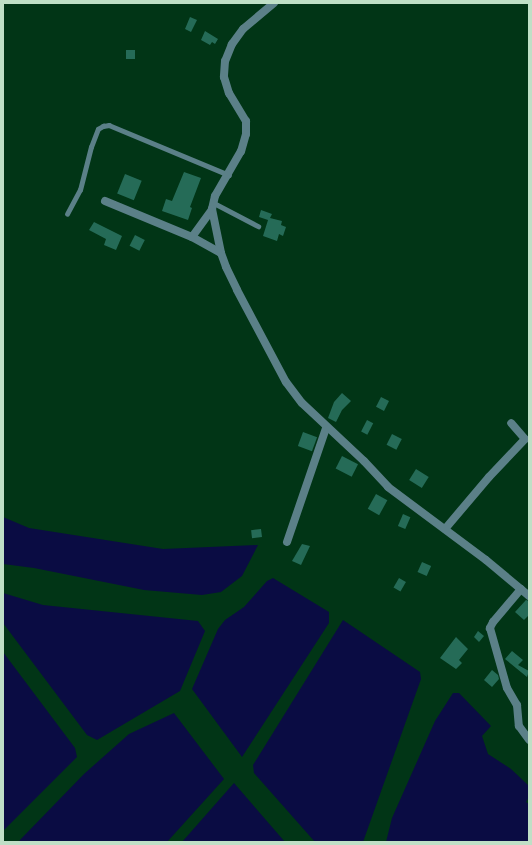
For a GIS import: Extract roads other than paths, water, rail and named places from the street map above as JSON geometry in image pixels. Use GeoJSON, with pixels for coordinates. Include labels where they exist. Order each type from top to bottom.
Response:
{"type":"FeatureCollection","features":[{"type":"Feature","properties":{"kind":"street"},"geometry":{"type":"LineString","coordinates":[[274,3],[243,29],[232,44],[225,61],[224,77],[229,93],[246,121],[246,134],[241,151],[229,175],[215,196],[213,206],[221,253],[237,290],[286,382],[302,403],[326,428],[364,461],[388,487],[529,596]]}},
{"type":"Feature","properties":{"kind":"street"},"geometry":{"type":"LineString","coordinates":[[105,201],[192,237],[221,253]]}},
{"type":"Feature","properties":{"kind":"street"},"geometry":{"type":"LineString","coordinates":[[192,237],[213,206]]}},
{"type":"Feature","properties":{"kind":"street"},"geometry":{"type":"LineString","coordinates":[[444,529],[489,477],[526,439],[511,422]]}},
{"type":"Feature","properties":{"kind":"street"},"geometry":{"type":"LineString","coordinates":[[287,542],[326,428]]}},
{"type":"Feature","properties":{"kind":"street"},"geometry":{"type":"LineString","coordinates":[[521,589],[493,622],[490,628],[491,636],[507,688],[517,706],[519,726],[529,740]]}},
{"type":"Feature","properties":{"kind":"lane"},"geometry":{"type":"LineString","coordinates":[[67,214],[80,190],[90,147],[98,129],[102,126],[109,125],[229,175]]}},
{"type":"Feature","properties":{"kind":"lane"},"geometry":{"type":"LineString","coordinates":[[213,206],[258,226]]}}]}
